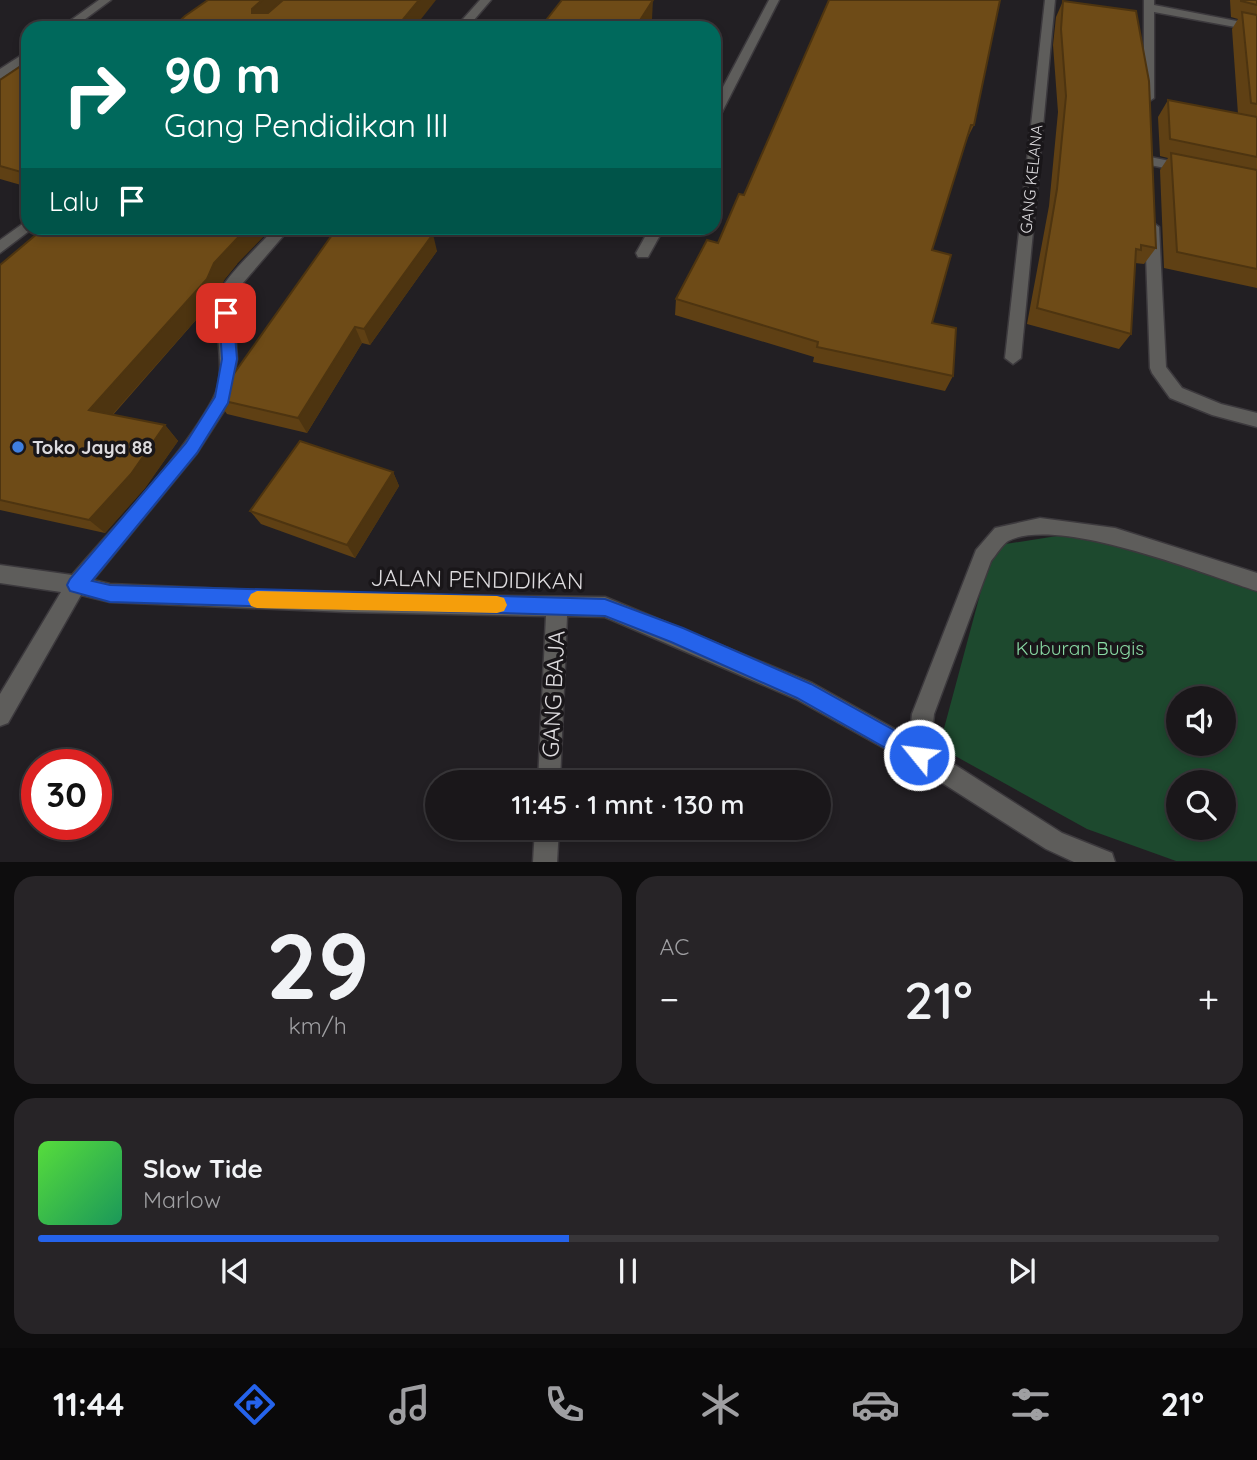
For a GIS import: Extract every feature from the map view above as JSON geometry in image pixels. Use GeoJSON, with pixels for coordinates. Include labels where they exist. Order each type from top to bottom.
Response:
{"type":"FeatureCollection","features":[{"type":"Feature","properties":{"kind":"street"},"geometry":{"type":"LineString","coordinates":[[76,21],[106,0]]}},
{"type":"Feature","properties":{"kind":"street"},"geometry":{"type":"LineString","coordinates":[[467,21],[486,0]]}},
{"type":"Feature","properties":{"kind":"street"},"geometry":{"type":"LineString","coordinates":[[721,102],[774,0]]}},
{"type":"Feature","properties":{"kind":"street","name":"GANG KELANA"},"geometry":{"type":"LineString","coordinates":[[1013,358],[1050,0]]}},
{"type":"Feature","properties":{"kind":"street"},"geometry":{"type":"LineString","coordinates":[[1155,110],[1149,3],[1257,27]]}},
{"type":"Feature","properties":{"kind":"street"},"geometry":{"type":"LineString","coordinates":[[0,75],[21,60]]}},
{"type":"Feature","properties":{"kind":"street"},"geometry":{"type":"LineString","coordinates":[[1150,161],[1203,172]]}},
{"type":"Feature","properties":{"kind":"street"},"geometry":{"type":"LineString","coordinates":[[1152,216],[1158,368],[1176,393],[1218,410],[1257,420]]}},
{"type":"Feature","properties":{"kind":"street"},"geometry":{"type":"LineString","coordinates":[[0,248],[21,231]]}},
{"type":"Feature","properties":{"kind":"street"},"geometry":{"type":"LineString","coordinates":[[0,715],[76,585],[191,448],[223,398],[229,359],[226,313],[229,290],[278,235]]}},
{"type":"Feature","properties":{"kind":"street"},"geometry":{"type":"LineString","coordinates":[[643,253],[653,235]]}},
{"type":"Feature","properties":{"kind":"street"},"geometry":{"type":"LineString","coordinates":[[919,755],[923,714],[983,556],[1002,534],[1040,526],[1075,529],[1115,537],[1257,582]]}},
{"type":"Feature","properties":{"kind":"street","name":"JALAN PENDIDIKAN"},"geometry":{"type":"LineString","coordinates":[[0,574],[110,593],[304,602],[605,607],[804,691],[919,755],[1054,841],[1103,862]]}},
{"type":"Feature","properties":{"kind":"street","name":"GANG BAJA"},"geometry":{"type":"LineString","coordinates":[[550,770],[557,605]]}},
{"type":"Feature","properties":{"kind":"street"},"geometry":{"type":"LineString","coordinates":[[545,862],[546,840]]}},
{"type":"Feature","properties":{"kind":"green space","name":"Kuburan Bugis"},"geometry":{"type":"Polygon","coordinates":[[[1082,532],[1257,591],[1257,861],[1176,861],[1087,829],[939,747],[993,546],[1082,532]]]}},
{"type":"Feature","properties":{"kind":"building"},"geometry":{"type":"Polygon","coordinates":[[[208,0],[262,0],[252,9],[252,13],[268,13],[283,0],[419,0],[402,21],[180,21],[208,0]]]}},
{"type":"Feature","properties":{"kind":"building"},"geometry":{"type":"Polygon","coordinates":[[[562,0],[653,0],[640,21],[546,21],[562,0]]]}},
{"type":"Feature","properties":{"kind":"building"},"geometry":{"type":"Polygon","coordinates":[[[829,0],[1000,0],[974,125],[971,125],[932,250],[951,255],[932,323],[956,328],[953,376],[817,347],[818,342],[676,299],[707,240],[718,243],[739,194],[744,195],[829,0]]]}},
{"type":"Feature","properties":{"kind":"building"},"geometry":{"type":"Polygon","coordinates":[[[1257,0],[1257,5],[1241,1],[1257,0]]]}},
{"type":"Feature","properties":{"kind":"building"},"geometry":{"type":"Polygon","coordinates":[[[1063,1],[1136,11],[1149,81],[1156,248],[1141,245],[1141,250],[1136,249],[1131,334],[1037,308],[1057,189],[1066,96],[1061,29],[1063,1]]]}},
{"type":"Feature","properties":{"kind":"building"},"geometry":{"type":"Polygon","coordinates":[[[1242,12],[1257,15],[1257,104],[1251,103],[1242,12]]]}},
{"type":"Feature","properties":{"kind":"building"},"geometry":{"type":"Polygon","coordinates":[[[21,66],[21,172],[0,166],[0,80],[21,66]]]}},
{"type":"Feature","properties":{"kind":"building"},"geometry":{"type":"Polygon","coordinates":[[[1168,100],[1257,117],[1257,157],[1170,139],[1168,100]]]}},
{"type":"Feature","properties":{"kind":"building"},"geometry":{"type":"Polygon","coordinates":[[[1171,153],[1257,170],[1257,269],[1177,252],[1171,153]]]}},
{"type":"Feature","properties":{"kind":"building"},"geometry":{"type":"Polygon","coordinates":[[[36,235],[240,235],[214,263],[207,279],[89,410],[165,425],[131,474],[89,520],[0,500],[0,265],[36,235]]]}},
{"type":"Feature","properties":{"kind":"building"},"geometry":{"type":"Polygon","coordinates":[[[332,235],[432,235],[364,329],[355,327],[298,418],[216,399],[332,235]]]}},
{"type":"Feature","properties":{"kind":"building"},"geometry":{"type":"Polygon","coordinates":[[[300,441],[393,472],[347,545],[250,511],[300,441]]]}},
{"type":"Feature","properties":{"kind":"slow traffic"},"geometry":{"type":"LineString","coordinates":[[257,600],[497,605]]}},
{"type":"Feature","properties":{"kind":"place","name":"Toko Jaya 88"},"geometry":{"type":"Point","coordinates":[18,447]}},
{"type":"Feature","properties":{"kind":"route"},"geometry":{"type":"LineString","coordinates":[[226,313],[229,359],[223,398],[191,448],[76,585],[110,593],[241,599],[605,607],[804,691],[919,755]]}}]}
